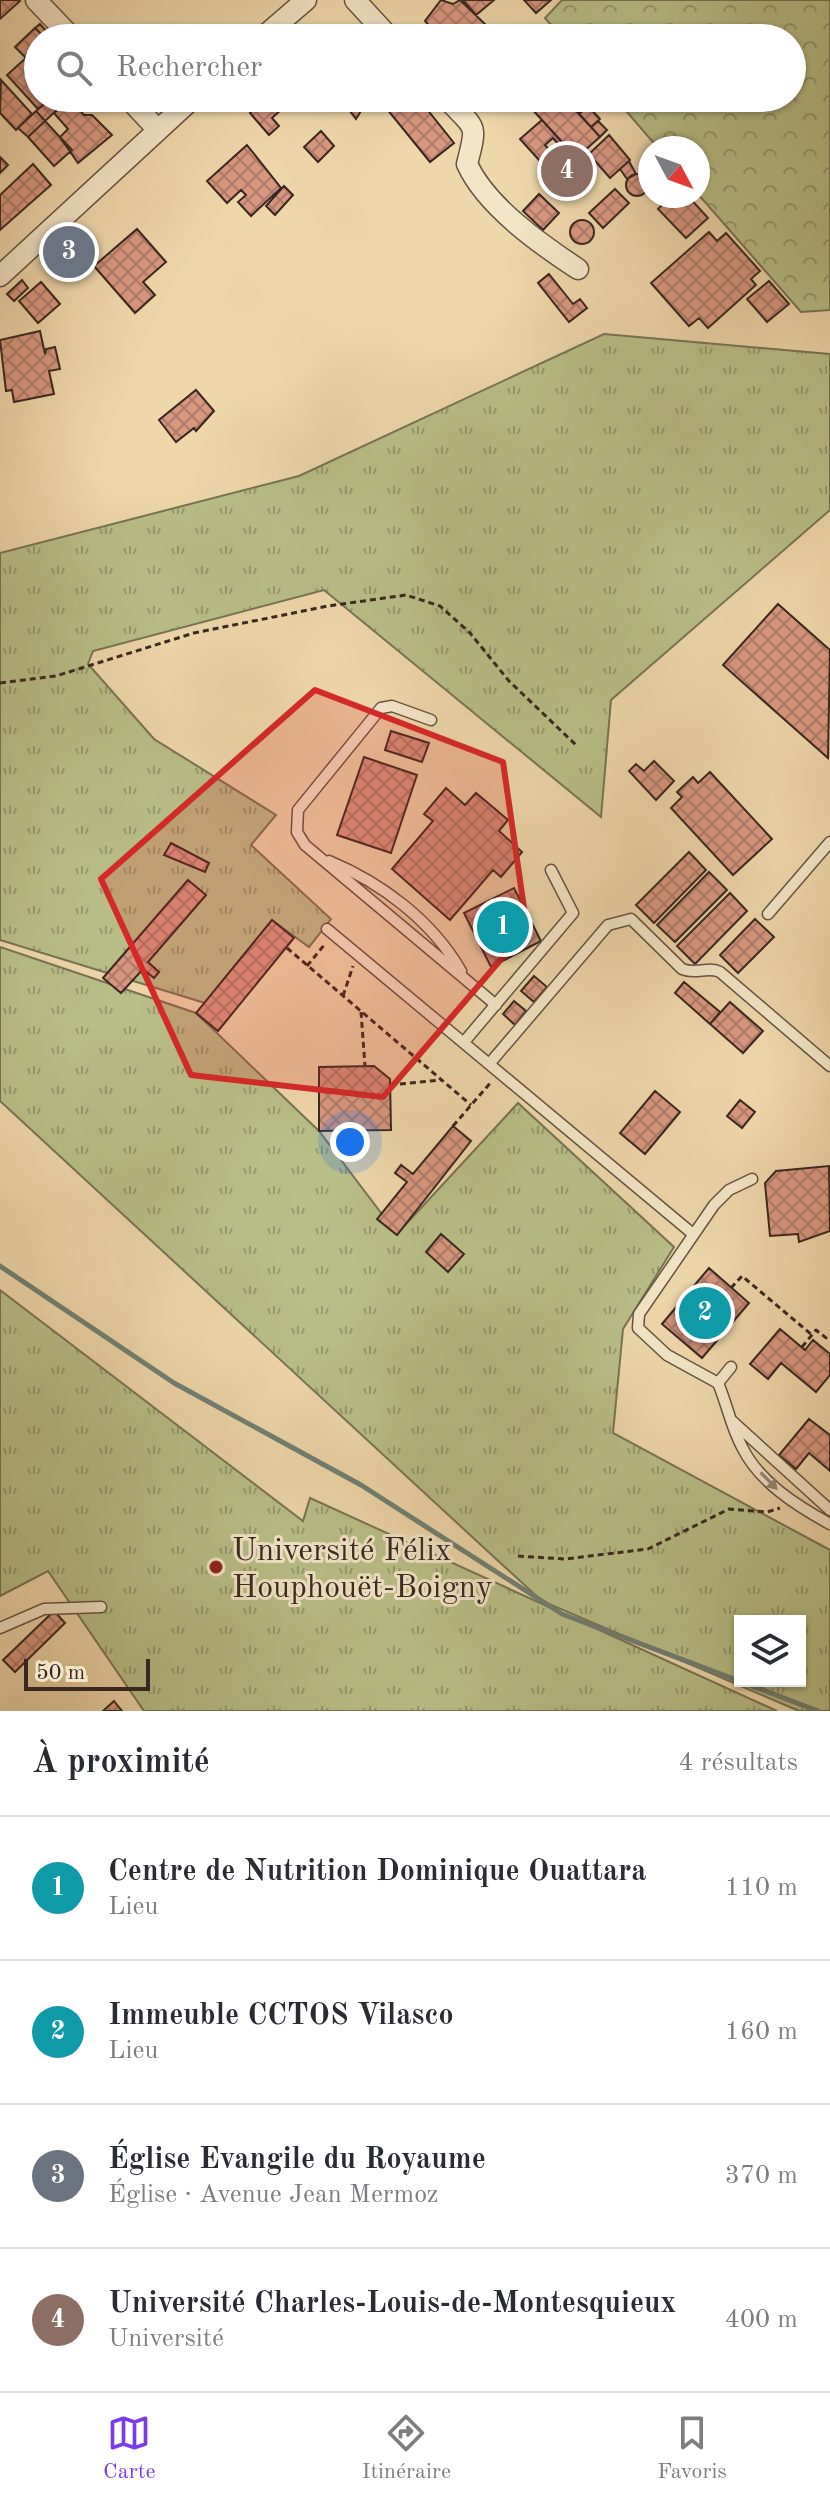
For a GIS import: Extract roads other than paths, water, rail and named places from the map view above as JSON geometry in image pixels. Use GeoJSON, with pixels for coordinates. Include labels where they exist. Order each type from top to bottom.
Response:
{"type":"FeatureCollection","features":[{"type":"Feature","properties":{"kind":"street"},"geometry":{"type":"LineString","coordinates":[[36,0],[59,24]]}},
{"type":"Feature","properties":{"kind":"street"},"geometry":{"type":"LineString","coordinates":[[278,24],[306,0]]}},
{"type":"Feature","properties":{"kind":"street"},"geometry":{"type":"LineString","coordinates":[[355,0],[377,24]]}},
{"type":"Feature","properties":{"kind":"street"},"geometry":{"type":"LineString","coordinates":[[141,112],[157,129]]}},
{"type":"Feature","properties":{"kind":"street"},"geometry":{"type":"LineString","coordinates":[[0,276],[177,112]]}},
{"type":"Feature","properties":{"kind":"street"},"geometry":{"type":"LineString","coordinates":[[459,112],[474,128],[476,137],[467,164],[474,176],[521,228],[578,269]]}},
{"type":"Feature","properties":{"kind":"lane"},"geometry":{"type":"LineString","coordinates":[[431,720],[392,706],[381,708],[298,810],[297,832],[318,857],[496,1005]]}},
{"type":"Feature","properties":{"kind":"lane"},"geometry":{"type":"LineString","coordinates":[[768,914],[830,842]]}},
{"type":"Feature","properties":{"kind":"lane"},"geometry":{"type":"LineString","coordinates":[[318,857],[368,878],[440,937],[466,980]]}},
{"type":"Feature","properties":{"kind":"lane"},"geometry":{"type":"LineString","coordinates":[[464,1042],[573,913],[551,870]]}},
{"type":"Feature","properties":{"kind":"lane"},"geometry":{"type":"LineString","coordinates":[[490,1063],[608,925],[631,919],[682,969],[691,973],[712,969],[720,972],[830,1066]]}},
{"type":"Feature","properties":{"kind":"lane"},"geometry":{"type":"LineString","coordinates":[[331,931],[693,1234]]}},
{"type":"Feature","properties":{"kind":"lane"},"geometry":{"type":"LineString","coordinates":[[752,1179],[729,1190],[693,1234],[639,1314],[638,1328],[667,1355],[718,1383],[743,1451],[763,1476],[790,1500],[830,1524]]}},
{"type":"Feature","properties":{"kind":"lane"},"geometry":{"type":"LineString","coordinates":[[718,1383],[731,1367]]}},
{"type":"Feature","properties":{"kind":"lane"},"geometry":{"type":"LineString","coordinates":[[729,1417],[830,1510]]}},
{"type":"Feature","properties":{"kind":"lane"},"geometry":{"type":"LineString","coordinates":[[0,1628],[44,1609],[101,1607]]}},
{"type":"Feature","properties":{"kind":"waterway"},"geometry":{"type":"LineString","coordinates":[[0,1266],[174,1383],[361,1485],[562,1614],[818,1711]]}},
{"type":"Feature","properties":{"kind":"place","name":"Université Charles-Louis-de-Montesquieux"},"geometry":{"type":"Point","coordinates":[567,171]}},
{"type":"Feature","properties":{"kind":"place","name":"Église Evangile du Royaume"},"geometry":{"type":"Point","coordinates":[69,252]}},
{"type":"Feature","properties":{"kind":"place","name":"Centre de Nutrition Dominique Ouattara"},"geometry":{"type":"Point","coordinates":[503,927]}},
{"type":"Feature","properties":{"kind":"place","name":"Immeuble CCTOS Vilasco"},"geometry":{"type":"Point","coordinates":[705,1313]}},
{"type":"Feature","properties":{"kind":"place","name":"Université Félix Houphouët-Boigny"},"geometry":{"type":"Point","coordinates":[216,1567]}}]}
